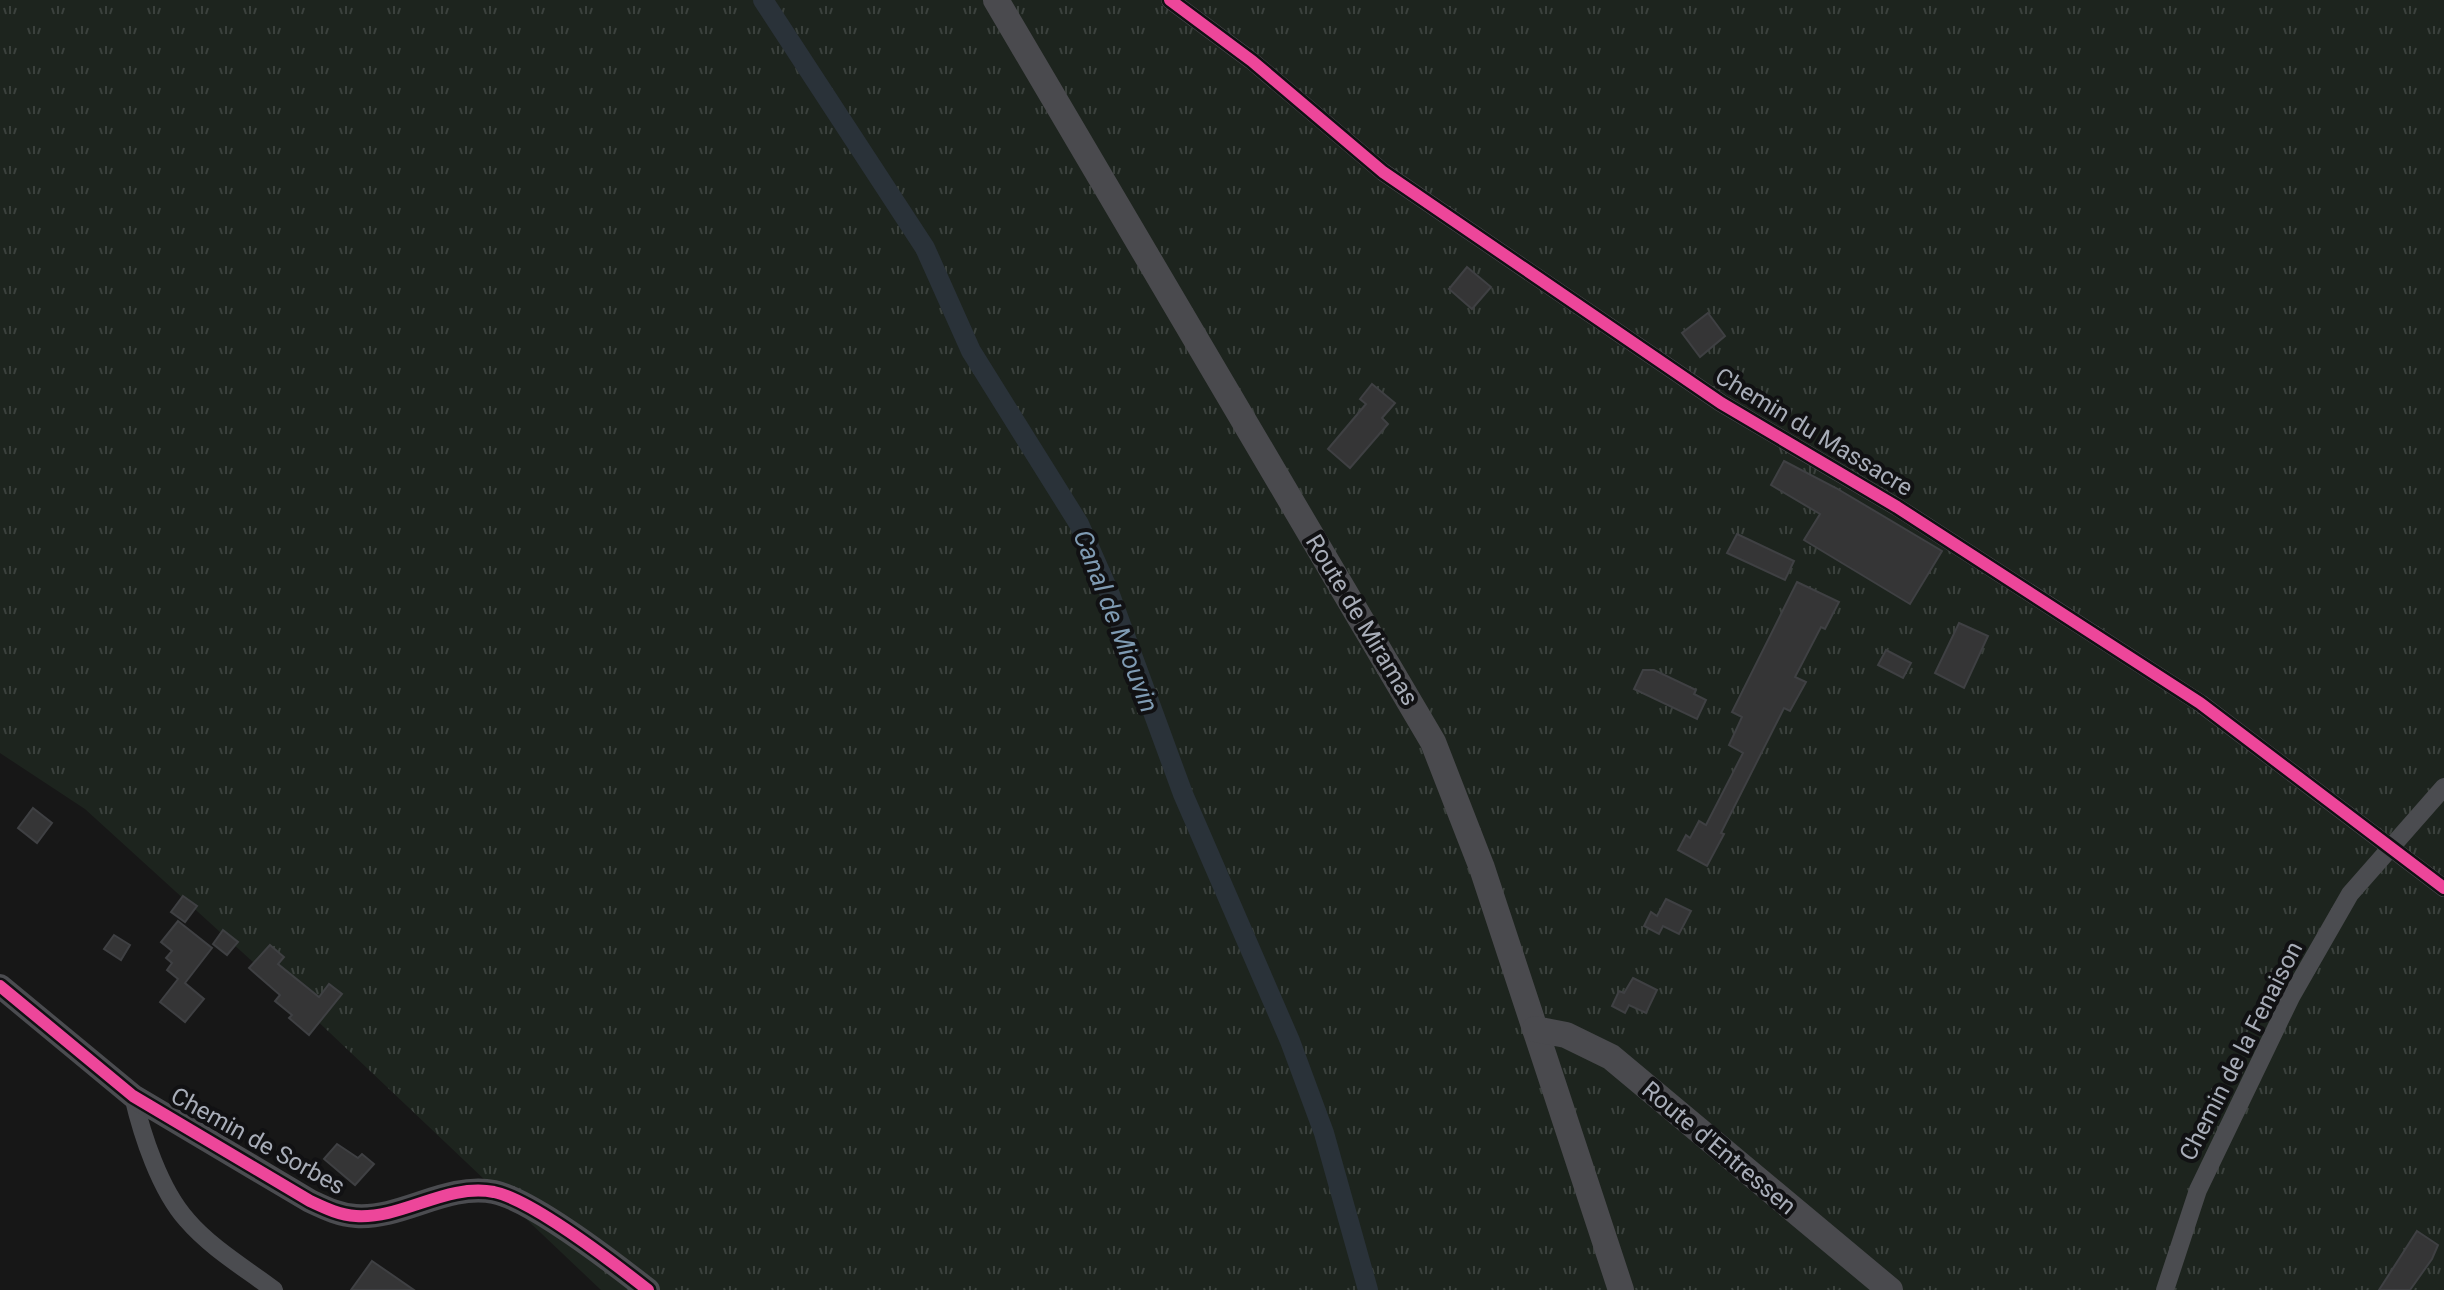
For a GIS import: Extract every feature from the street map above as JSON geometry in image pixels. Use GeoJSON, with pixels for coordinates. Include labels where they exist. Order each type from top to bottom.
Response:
{"type":"FeatureCollection","features":[{"type":"Feature","properties":{"kind":"main road","name":"Route de Miramas"},"geometry":{"type":"LineString","coordinates":[[996,0],[1433,742],[1464,817],[1621,1290]]}},
{"type":"Feature","properties":{"kind":"main road","name":"Route d'Entressen"},"geometry":{"type":"LineString","coordinates":[[1535,1029],[1566,1035],[1611,1057],[1890,1290]]}},
{"type":"Feature","properties":{"kind":"street","name":"Chemin du Massacre"},"geometry":{"type":"LineString","coordinates":[[1170,0],[1252,61],[1383,172],[1721,403],[1897,507],[2200,703],[2444,888]]}},
{"type":"Feature","properties":{"kind":"street","name":"Chemin de la Fenaison"},"geometry":{"type":"LineString","coordinates":[[2165,1290],[2198,1190],[2291,997],[2350,894],[2444,787]]}},
{"type":"Feature","properties":{"kind":"street","name":"Chemin de Sorbes"},"geometry":{"type":"LineString","coordinates":[[0,986],[133,1096],[310,1201],[337,1213],[358,1216],[381,1214],[460,1192],[493,1192],[533,1210],[648,1290]]}},
{"type":"Feature","properties":{"kind":"street"},"geometry":{"type":"LineString","coordinates":[[133,1096],[141,1129],[169,1195],[184,1218],[274,1290]]}},
{"type":"Feature","properties":{"kind":"green space"},"geometry":{"type":"Polygon","coordinates":[[[0,0],[2444,0],[2444,1290],[601,1290],[309,1013],[85,809],[0,753],[0,0]]]}},
{"type":"Feature","properties":{"kind":"building"},"geometry":{"type":"Polygon","coordinates":[[[1467,267],[1491,287],[1472,309],[1449,289],[1467,267]]]}},
{"type":"Feature","properties":{"kind":"building"},"geometry":{"type":"Polygon","coordinates":[[[1708,313],[1725,336],[1700,357],[1682,333],[1708,313]]]}},
{"type":"Feature","properties":{"kind":"building"},"geometry":{"type":"Polygon","coordinates":[[[1372,384],[1395,403],[1382,418],[1388,424],[1350,468],[1328,449],[1366,404],[1360,399],[1372,384]]]}},
{"type":"Feature","properties":{"kind":"building"},"geometry":{"type":"Polygon","coordinates":[[[1784,461],[1942,551],[1910,604],[1804,540],[1820,514],[1771,485],[1784,461]]]}},
{"type":"Feature","properties":{"kind":"building"},"geometry":{"type":"Polygon","coordinates":[[[1737,534],[1794,561],[1785,580],[1727,553],[1737,534]]]}},
{"type":"Feature","properties":{"kind":"building"},"geometry":{"type":"Polygon","coordinates":[[[1797,582],[1839,602],[1825,629],[1821,627],[1795,677],[1806,682],[1790,711],[1784,708],[1707,866],[1678,850],[1686,835],[1690,838],[1699,821],[1706,825],[1743,753],[1729,745],[1742,717],[1732,712],[1797,582]]]}},
{"type":"Feature","properties":{"kind":"building"},"geometry":{"type":"Polygon","coordinates":[[[1959,623],[1988,636],[1964,688],[1935,673],[1959,623]]]}},
{"type":"Feature","properties":{"kind":"building"},"geometry":{"type":"Polygon","coordinates":[[[1886,650],[1911,663],[1903,678],[1878,665],[1886,650]]]}},
{"type":"Feature","properties":{"kind":"building"},"geometry":{"type":"Polygon","coordinates":[[[1643,670],[1654,670],[1696,690],[1694,694],[1706,700],[1697,719],[1634,689],[1643,670]]]}},
{"type":"Feature","properties":{"kind":"building"},"geometry":{"type":"Polygon","coordinates":[[[33,808],[52,823],[37,843],[18,828],[33,808]]]}},
{"type":"Feature","properties":{"kind":"building"},"geometry":{"type":"Polygon","coordinates":[[[183,896],[197,906],[185,922],[171,912],[183,896]]]}},
{"type":"Feature","properties":{"kind":"building"},"geometry":{"type":"Polygon","coordinates":[[[1666,899],[1691,911],[1679,934],[1663,926],[1659,934],[1644,926],[1651,912],[1657,916],[1666,899]]]}},
{"type":"Feature","properties":{"kind":"building"},"geometry":{"type":"Polygon","coordinates":[[[178,921],[212,948],[185,983],[204,999],[185,1022],[160,1002],[178,979],[167,970],[172,963],[166,958],[172,951],[161,942],[178,921]]]}},
{"type":"Feature","properties":{"kind":"building"},"geometry":{"type":"Polygon","coordinates":[[[223,930],[238,942],[227,955],[213,944],[223,930]]]}},
{"type":"Feature","properties":{"kind":"building"},"geometry":{"type":"Polygon","coordinates":[[[114,935],[130,945],[121,960],[104,949],[114,935]]]}},
{"type":"Feature","properties":{"kind":"building"},"geometry":{"type":"Polygon","coordinates":[[[270,945],[284,957],[278,964],[319,997],[329,984],[342,994],[309,1035],[275,1001],[280,995],[249,968],[270,945]]]}},
{"type":"Feature","properties":{"kind":"building"},"geometry":{"type":"Polygon","coordinates":[[[1633,978],[1657,990],[1646,1013],[1629,1005],[1625,1013],[1612,1006],[1619,991],[1624,993],[1633,978]]]}},
{"type":"Feature","properties":{"kind":"building"},"geometry":{"type":"Polygon","coordinates":[[[337,1144],[358,1158],[362,1154],[374,1164],[355,1185],[324,1159],[337,1144]]]}},
{"type":"Feature","properties":{"kind":"building"},"geometry":{"type":"Polygon","coordinates":[[[2417,1231],[2438,1245],[2432,1259],[2410,1290],[2379,1290],[2417,1231]]]}},
{"type":"Feature","properties":{"kind":"building"},"geometry":{"type":"Polygon","coordinates":[[[372,1261],[414,1290],[351,1290],[372,1261]]]}},
{"type":"Feature","properties":{"kind":"waterway","name":"Canal de Miouvin"},"geometry":{"type":"LineString","coordinates":[[763,0],[925,248],[971,351],[1079,524],[1109,592],[1183,794],[1290,1041],[1324,1133],[1368,1290]]}},
{"type":"Feature","properties":{"kind":"cycle path"},"geometry":{"type":"LineString","coordinates":[[1170,0],[1252,61],[1383,172],[1721,403],[1897,507],[2200,703],[2444,888]]}},
{"type":"Feature","properties":{"kind":"cycle path"},"geometry":{"type":"LineString","coordinates":[[0,986],[133,1096],[310,1201],[332,1211],[356,1216],[391,1212],[459,1192],[494,1192],[510,1197],[551,1220],[648,1290]]}}]}
